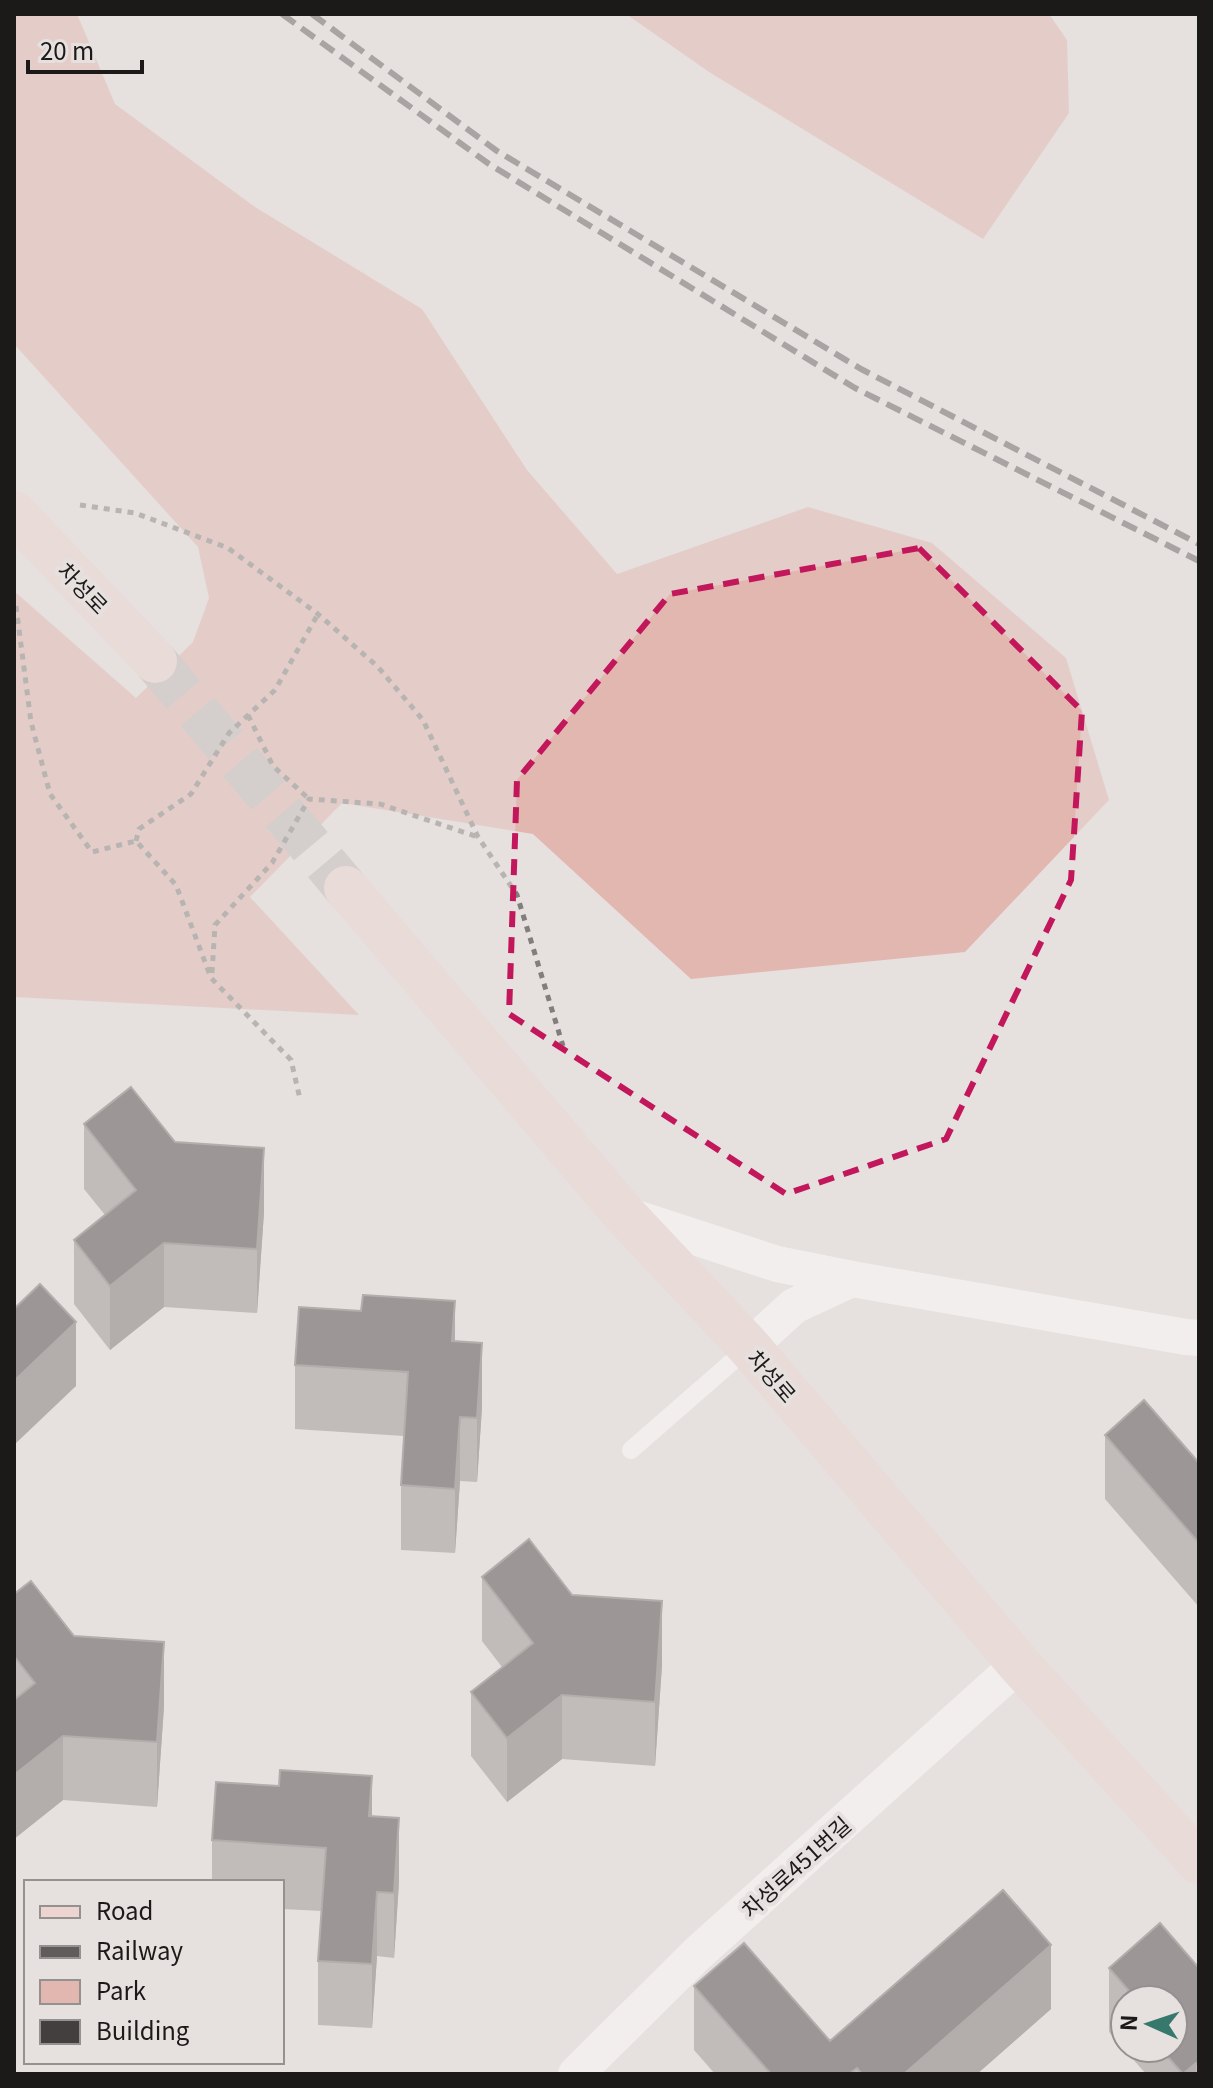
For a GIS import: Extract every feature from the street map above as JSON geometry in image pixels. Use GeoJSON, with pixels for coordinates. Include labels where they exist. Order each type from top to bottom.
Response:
{"type":"FeatureCollection","features":[{"type":"Feature","properties":{"kind":"main road","name":"차성로"},"geometry":{"type":"LineString","coordinates":[[14,513],[155,661]]}},
{"type":"Feature","properties":{"kind":"main road","name":"차성로"},"geometry":{"type":"LineString","coordinates":[[346,888],[624,1214],[749,1347],[1019,1664],[1199,1862]]}},
{"type":"Feature","properties":{"kind":"street"},"geometry":{"type":"LineString","coordinates":[[624,1214],[777,1264],[1023,1310],[1199,1338]]}},
{"type":"Feature","properties":{"kind":"street"},"geometry":{"type":"LineString","coordinates":[[749,1347],[794,1306],[852,1279]]}},
{"type":"Feature","properties":{"kind":"street","name":"차성로451번길"},"geometry":{"type":"LineString","coordinates":[[576,2074],[697,1954],[1019,1664]]}},
{"type":"Feature","properties":{"kind":"lane"},"geometry":{"type":"LineString","coordinates":[[631,1450],[749,1347]]}},
{"type":"Feature","properties":{"kind":"path"},"geometry":{"type":"LineString","coordinates":[[80,505],[135,513],[228,548],[318,614],[378,667],[423,720],[478,837],[517,895],[563,1046]]}},
{"type":"Feature","properties":{"kind":"path"},"geometry":{"type":"LineString","coordinates":[[16,606],[31,722],[50,794],[92,852],[136,841]]}},
{"type":"Feature","properties":{"kind":"path"},"geometry":{"type":"LineString","coordinates":[[136,841],[139,829],[191,794],[229,733],[275,690],[318,614]]}},
{"type":"Feature","properties":{"kind":"path"},"geometry":{"type":"LineString","coordinates":[[248,715],[273,766],[309,799],[380,804],[478,837]]}},
{"type":"Feature","properties":{"kind":"path"},"geometry":{"type":"LineString","coordinates":[[211,978],[215,925],[272,863],[309,799]]}},
{"type":"Feature","properties":{"kind":"path"},"geometry":{"type":"LineString","coordinates":[[136,841],[176,885],[211,978],[291,1060],[300,1099]]}},
{"type":"Feature","properties":{"kind":"highlighted area"},"geometry":{"type":"Polygon","coordinates":[[[919,548],[1082,711],[1071,880],[946,1139],[786,1194],[509,1014],[517,780],[670,594],[919,548]]]}},
{"type":"Feature","properties":{"kind":"green space"},"geometry":{"type":"Polygon","coordinates":[[[14,14],[77,14],[115,104],[255,207],[422,309],[527,470],[617,574],[808,507],[932,543],[1066,658],[1109,800],[965,952],[691,979],[533,834],[342,803],[250,897],[359,1015],[14,997],[14,591],[136,698],[193,642],[209,598],[198,547],[14,344],[14,14]]]}},
{"type":"Feature","properties":{"kind":"green space"},"geometry":{"type":"Polygon","coordinates":[[[626,14],[1049,14],[1067,40],[1069,113],[983,239],[709,72],[626,14]]]}},
{"type":"Feature","properties":{"kind":"building"},"geometry":{"type":"Polygon","coordinates":[[[131,1087],[175,1142],[264,1148],[257,1249],[164,1243],[110,1286],[74,1240],[136,1190],[84,1124],[131,1087]]]}},
{"type":"Feature","properties":{"kind":"building"},"geometry":{"type":"Polygon","coordinates":[[[40,1284],[76,1322],[14,1381],[14,1309],[40,1284]]]}},
{"type":"Feature","properties":{"kind":"building"},"geometry":{"type":"Polygon","coordinates":[[[363,1295],[455,1301],[452,1341],[482,1343],[477,1418],[460,1417],[455,1489],[401,1485],[408,1372],[295,1365],[299,1307],[361,1311],[363,1295]]]}},
{"type":"Feature","properties":{"kind":"building"},"geometry":{"type":"Polygon","coordinates":[[[1144,1400],[1199,1463],[1199,1543],[1105,1435],[1144,1400]]]}},
{"type":"Feature","properties":{"kind":"building"},"geometry":{"type":"Polygon","coordinates":[[[529,1539],[572,1595],[662,1601],[655,1702],[562,1695],[507,1738],[471,1692],[533,1643],[482,1577],[529,1539]]]}},
{"type":"Feature","properties":{"kind":"building"},"geometry":{"type":"Polygon","coordinates":[[[31,1581],[74,1636],[164,1642],[157,1742],[63,1736],[14,1775],[14,1700],[35,1683],[14,1656],[14,1594],[31,1581]]]}},
{"type":"Feature","properties":{"kind":"building"},"geometry":{"type":"Polygon","coordinates":[[[280,1770],[372,1776],[369,1816],[399,1818],[394,1893],[377,1892],[372,1964],[318,1961],[326,1848],[212,1840],[216,1782],[279,1786],[280,1770]]]}},
{"type":"Feature","properties":{"kind":"building"},"geometry":{"type":"Polygon","coordinates":[[[1003,1890],[1051,1945],[904,2074],[862,2074],[857,2068],[849,2074],[771,2074],[694,1986],[744,1943],[830,2041],[1003,1890]]]}},
{"type":"Feature","properties":{"kind":"building"},"geometry":{"type":"Polygon","coordinates":[[[1160,1923],[1199,1968],[1199,2067],[1196,2063],[1183,2074],[1174,2064],[1189,2064],[1189,1984],[1123,1984],[1109,1968],[1160,1923]]]}},
{"type":"Feature","properties":{"kind":"tunnel"},"geometry":{"type":"LineString","coordinates":[[155,661],[346,888]]}},
{"type":"Feature","properties":{"kind":"railway"},"geometry":{"type":"LineString","coordinates":[[282,14],[489,164],[855,388],[1199,561]]}},
{"type":"Feature","properties":{"kind":"railway"},"geometry":{"type":"LineString","coordinates":[[312,14],[497,151],[861,369],[1199,544]]}}]}
